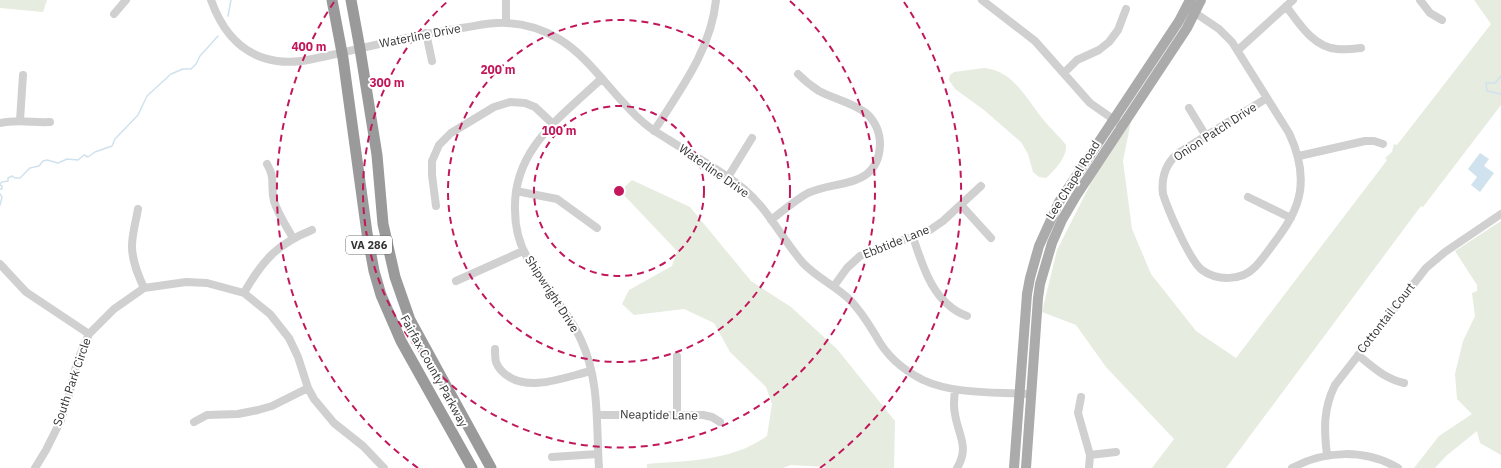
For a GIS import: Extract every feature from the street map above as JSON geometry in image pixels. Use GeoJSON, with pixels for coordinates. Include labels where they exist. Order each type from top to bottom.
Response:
{"type":"FeatureCollection","features":[{"type":"Feature","properties":{"kind":"highway","name":"Fairfax County Parkway"},"geometry":{"type":"LineString","coordinates":[[332,0],[342,52],[367,234],[374,270],[381,295],[401,341],[472,468]]}},
{"type":"Feature","properties":{"kind":"highway","name":"Fairfax County Parkway"},"geometry":{"type":"LineString","coordinates":[[351,0],[377,155],[383,224],[395,277],[410,320],[491,468]]}},
{"type":"Feature","properties":{"kind":"main road","name":"Lee Chapel Road"},"geometry":{"type":"LineString","coordinates":[[1026,468],[1038,298],[1044,269],[1052,243],[1062,220],[1076,196],[1195,14],[1202,0]]}},
{"type":"Feature","properties":{"kind":"main road","name":"Lee Chapel Road"},"geometry":{"type":"LineString","coordinates":[[1014,468],[1027,294],[1039,246],[1047,225],[1059,202],[1179,21],[1188,4]]}},
{"type":"Feature","properties":{"kind":"street"},"geometry":{"type":"LineString","coordinates":[[114,14],[126,0]]}},
{"type":"Feature","properties":{"kind":"street","name":"Waterline Drive"},"geometry":{"type":"LineString","coordinates":[[211,0],[226,31],[240,46],[256,55],[268,59],[288,62],[306,60],[360,49],[426,33],[506,22],[534,28],[558,39],[574,51],[645,124],[728,177],[755,200],[805,265],[818,277],[834,286],[858,308],[881,344],[899,364],[923,380],[955,390],[1031,394]]}},
{"type":"Feature","properties":{"kind":"street"},"geometry":{"type":"LineString","coordinates":[[506,0],[506,22]]}},
{"type":"Feature","properties":{"kind":"street"},"geometry":{"type":"LineString","coordinates":[[654,130],[701,55],[713,19],[716,0]]}},
{"type":"Feature","properties":{"kind":"street"},"geometry":{"type":"LineString","coordinates":[[982,0],[1035,41],[1090,103],[1123,126]]}},
{"type":"Feature","properties":{"kind":"street"},"geometry":{"type":"LineString","coordinates":[[1238,50],[1293,0]]}},
{"type":"Feature","properties":{"kind":"street"},"geometry":{"type":"LineString","coordinates":[[1420,0],[1430,14],[1442,20]]}},
{"type":"Feature","properties":{"kind":"street","name":"Onion Patch Drive"},"geometry":{"type":"LineString","coordinates":[[1188,4],[1195,14],[1219,29],[1238,50],[1289,133],[1299,156],[1301,175],[1300,191],[1296,206],[1284,230],[1255,267],[1244,274],[1220,278],[1210,274],[1198,266],[1191,256],[1163,194],[1162,186],[1165,171],[1177,154],[1267,98]]}},
{"type":"Feature","properties":{"kind":"street"},"geometry":{"type":"LineString","coordinates":[[1286,6],[1312,37],[1322,45],[1336,49],[1361,48]]}},
{"type":"Feature","properties":{"kind":"street"},"geometry":{"type":"LineString","coordinates":[[1064,73],[1077,60],[1098,50],[1109,42],[1118,30],[1126,9]]}},
{"type":"Feature","properties":{"kind":"street"},"geometry":{"type":"LineString","coordinates":[[426,33],[432,61]]}},
{"type":"Feature","properties":{"kind":"street"},"geometry":{"type":"LineString","coordinates":[[771,220],[811,192],[858,180],[871,169],[876,162],[880,149],[878,130],[873,121],[866,114],[855,106],[819,91],[798,74]]}},
{"type":"Feature","properties":{"kind":"street"},"geometry":{"type":"LineString","coordinates":[[20,120],[23,75]]}},
{"type":"Feature","properties":{"kind":"street","name":"Shipwright Drive"},"geometry":{"type":"LineString","coordinates":[[599,468],[597,415],[594,387],[586,352],[575,328],[523,251],[518,235],[515,217],[516,191],[519,176],[536,143],[553,124],[601,80]]}},
{"type":"Feature","properties":{"kind":"street"},"geometry":{"type":"LineString","coordinates":[[436,206],[432,175],[432,161],[439,145],[451,133],[494,107],[510,102],[526,103],[535,107],[553,124]]}},
{"type":"Feature","properties":{"kind":"street"},"geometry":{"type":"LineString","coordinates":[[1188,108],[1206,136]]}},
{"type":"Feature","properties":{"kind":"street"},"geometry":{"type":"LineString","coordinates":[[0,123],[20,120],[50,122]]}},
{"type":"Feature","properties":{"kind":"street"},"geometry":{"type":"LineString","coordinates":[[728,177],[752,138]]}},
{"type":"Feature","properties":{"kind":"street"},"geometry":{"type":"LineString","coordinates":[[1299,156],[1365,142],[1374,141],[1383,144]]}},
{"type":"Feature","properties":{"kind":"street"},"geometry":{"type":"LineString","coordinates":[[267,164],[272,174],[275,204],[293,238]]}},
{"type":"Feature","properties":{"kind":"street","name":"Ebbtide Lane"},"geometry":{"type":"LineString","coordinates":[[834,286],[847,268],[860,256],[913,237],[935,227],[981,186]]}},
{"type":"Feature","properties":{"kind":"street"},"geometry":{"type":"LineString","coordinates":[[516,191],[557,199],[597,228]]}},
{"type":"Feature","properties":{"kind":"street"},"geometry":{"type":"LineString","coordinates":[[1248,197],[1291,218]]}},
{"type":"Feature","properties":{"kind":"street"},"geometry":{"type":"LineString","coordinates":[[960,205],[991,238]]}},
{"type":"Feature","properties":{"kind":"street"},"geometry":{"type":"LineString","coordinates":[[138,209],[132,251],[144,288]]}},
{"type":"Feature","properties":{"kind":"street","name":"Cottontail Court"},"geometry":{"type":"LineString","coordinates":[[1328,455],[1324,428],[1327,403],[1335,385],[1426,268],[1445,252],[1501,214]]}},
{"type":"Feature","properties":{"kind":"street"},"geometry":{"type":"LineString","coordinates":[[244,293],[263,264],[281,246],[293,238],[312,230]]}},
{"type":"Feature","properties":{"kind":"street"},"geometry":{"type":"LineString","coordinates":[[913,237],[925,272],[932,285],[953,310],[967,316]]}},
{"type":"Feature","properties":{"kind":"street"},"geometry":{"type":"LineString","coordinates":[[456,281],[523,251]]}},
{"type":"Feature","properties":{"kind":"street"},"geometry":{"type":"LineString","coordinates":[[0,264],[26,292],[89,334]]}},
{"type":"Feature","properties":{"kind":"street","name":"South Park Circle"},"geometry":{"type":"LineString","coordinates":[[35,468],[61,420],[77,362],[89,334],[114,309],[144,288],[174,283],[198,282],[217,285],[244,293],[270,314],[284,330],[298,357],[308,388],[334,423],[363,446],[384,468]]}},
{"type":"Feature","properties":{"kind":"street"},"geometry":{"type":"LineString","coordinates":[[495,349],[497,363],[502,372],[522,383],[538,383],[591,371]]}},
{"type":"Feature","properties":{"kind":"street"},"geometry":{"type":"LineString","coordinates":[[1358,355],[1385,377],[1404,383]]}},
{"type":"Feature","properties":{"kind":"street"},"geometry":{"type":"LineString","coordinates":[[677,356],[677,415]]}},
{"type":"Feature","properties":{"kind":"street"},"geometry":{"type":"LineString","coordinates":[[194,422],[208,415],[238,414],[272,406],[308,388]]}},
{"type":"Feature","properties":{"kind":"street"},"geometry":{"type":"LineString","coordinates":[[955,390],[954,414],[963,445],[961,460],[957,468]]}},
{"type":"Feature","properties":{"kind":"street"},"geometry":{"type":"LineString","coordinates":[[1081,397],[1078,413],[1090,455],[1090,468]]}},
{"type":"Feature","properties":{"kind":"street","name":"Neaptide Lane"},"geometry":{"type":"LineString","coordinates":[[597,415],[707,416],[720,422]]}},
{"type":"Feature","properties":{"kind":"street"},"geometry":{"type":"LineString","coordinates":[[1090,455],[1116,452]]}},
{"type":"Feature","properties":{"kind":"street"},"geometry":{"type":"LineString","coordinates":[[552,457],[598,454]]}},
{"type":"Feature","properties":{"kind":"street"},"geometry":{"type":"LineString","coordinates":[[1294,467],[1328,455],[1361,455],[1384,461],[1398,468]]}},
{"type":"Feature","properties":{"kind":"shaded area"},"geometry":{"type":"Polygon","coordinates":[[[0,0],[47,0],[43,12],[0,8],[0,0]]]}},
{"type":"Feature","properties":{"kind":"shaded area"},"geometry":{"type":"Polygon","coordinates":[[[1474,0],[1501,0],[1501,105],[1423,207],[1421,206],[1226,468],[1152,468],[1174,439],[1106,367],[1076,325],[1042,312],[1057,250],[1093,179],[1133,111],[1123,161],[1132,229],[1151,274],[1196,331],[1236,358],[1387,160],[1385,158],[1392,152],[1394,144],[1397,145],[1491,24],[1474,0]]]}},
{"type":"Feature","properties":{"kind":"shaded area"},"geometry":{"type":"Polygon","coordinates":[[[984,68],[995,70],[1013,81],[1040,116],[1066,145],[1065,154],[1062,159],[1057,167],[1046,178],[1039,177],[1033,172],[1028,154],[1021,142],[984,110],[955,89],[949,80],[950,75],[954,72],[984,68]]]}},
{"type":"Feature","properties":{"kind":"shaded area"},"geometry":{"type":"Polygon","coordinates":[[[632,180],[690,207],[751,281],[791,307],[837,349],[895,421],[894,468],[826,468],[791,465],[783,468],[647,468],[647,464],[694,460],[725,455],[754,444],[767,436],[772,404],[766,387],[730,352],[714,323],[684,309],[634,315],[622,304],[629,290],[672,266],[677,251],[620,191],[632,180]]]}},
{"type":"Feature","properties":{"kind":"shaded area"},"geometry":{"type":"Polygon","coordinates":[[[1501,221],[1501,455],[1480,443],[1477,431],[1446,456],[1435,468],[1414,468],[1439,436],[1472,414],[1457,399],[1455,374],[1463,341],[1475,316],[1472,293],[1477,291],[1477,285],[1455,251],[1501,221]]]}},
{"type":"Feature","properties":{"kind":"water"},"geometry":{"type":"Polygon","coordinates":[[[1480,153],[1489,159],[1484,166],[1494,173],[1480,192],[1471,185],[1477,177],[1468,169],[1480,153]]]}},
{"type":"Feature","properties":{"kind":"waterway"},"geometry":{"type":"LineString","coordinates":[[228,16],[231,0]]}},
{"type":"Feature","properties":{"kind":"waterway"},"geometry":{"type":"LineString","coordinates":[[0,184],[8,181],[8,178],[12,176],[15,178],[20,178],[30,168],[39,166],[43,161],[47,160],[58,163],[67,159],[78,160],[84,155],[88,157],[95,152],[112,146],[115,139],[138,115],[147,96],[171,74],[183,69],[191,69],[196,64],[200,56],[218,36]]}},
{"type":"Feature","properties":{"kind":"waterway"},"geometry":{"type":"LineString","coordinates":[[1501,76],[1495,83],[1486,83],[1487,91],[1501,94]]}},
{"type":"Feature","properties":{"kind":"waterway"},"geometry":{"type":"LineString","coordinates":[[0,185],[2,186],[2,189],[0,189]]}},
{"type":"Feature","properties":{"kind":"waterway"},"geometry":{"type":"LineString","coordinates":[[0,194],[2,197],[0,205]]}}]}
